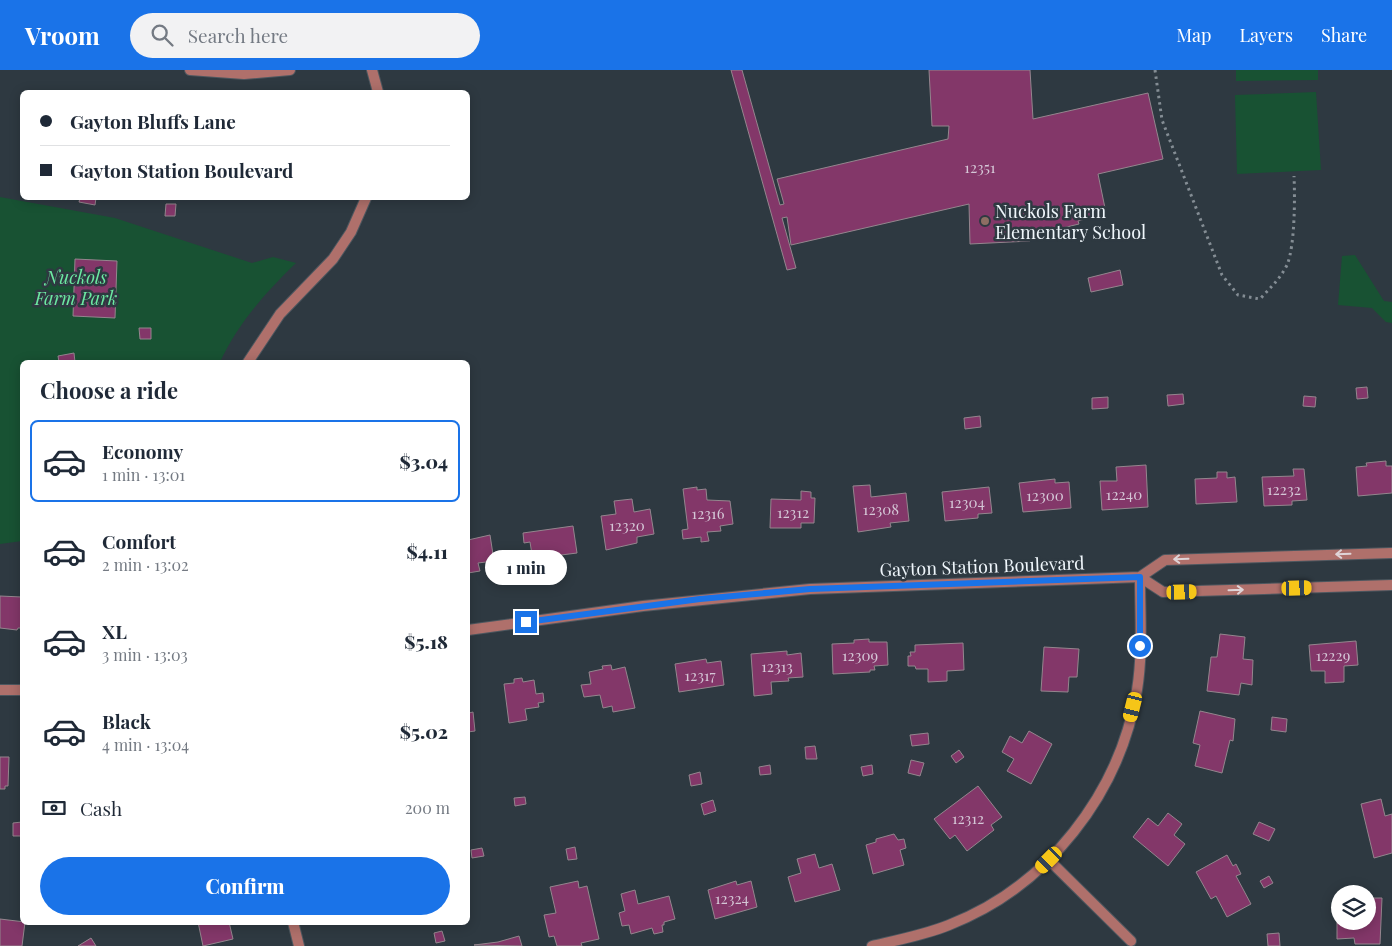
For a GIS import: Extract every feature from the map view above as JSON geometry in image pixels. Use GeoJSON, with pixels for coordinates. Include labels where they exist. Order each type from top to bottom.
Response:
{"type":"FeatureCollection","features":[{"type":"Feature","properties":{"kind":"street"},"geometry":{"type":"LineString","coordinates":[[190,70],[244,74],[290,70]]}},
{"type":"Feature","properties":{"kind":"street"},"geometry":{"type":"LineString","coordinates":[[372,70],[377,90]]}},
{"type":"Feature","properties":{"kind":"street"},"geometry":{"type":"LineString","coordinates":[[249,360],[280,314],[333,259],[351,232],[365,200]]}},
{"type":"Feature","properties":{"kind":"street"},"geometry":{"type":"LineString","coordinates":[[1140,577],[1166,560],[1392,553]]}},
{"type":"Feature","properties":{"kind":"street"},"geometry":{"type":"LineString","coordinates":[[1140,577],[1164,592],[1392,585]]}},
{"type":"Feature","properties":{"kind":"street"},"geometry":{"type":"LineString","coordinates":[[872,946],[950,925],[987,907],[1032,877],[1078,826],[1102,790],[1124,741],[1137,690],[1140,663],[1140,577]]}},
{"type":"Feature","properties":{"kind":"street","name":"Gayton Station Boulevard"},"geometry":{"type":"LineString","coordinates":[[470,630],[643,606],[810,589],[1140,577]]}},
{"type":"Feature","properties":{"kind":"street"},"geometry":{"type":"LineString","coordinates":[[0,690],[20,690]]}},
{"type":"Feature","properties":{"kind":"street"},"geometry":{"type":"LineString","coordinates":[[1049,860],[1131,941]]}},
{"type":"Feature","properties":{"kind":"street"},"geometry":{"type":"LineString","coordinates":[[294,925],[299,946]]}},
{"type":"Feature","properties":{"kind":"path"},"geometry":{"type":"LineString","coordinates":[[1155,70],[1162,120],[1222,275],[1238,295],[1260,298],[1276,283],[1287,264],[1293,227],[1294,176]]}},
{"type":"Feature","properties":{"kind":"green space"},"geometry":{"type":"Polygon","coordinates":[[[1236,70],[1318,70],[1318,80],[1236,81],[1236,70]]]}},
{"type":"Feature","properties":{"kind":"green space"},"geometry":{"type":"Polygon","coordinates":[[[1316,92],[1321,170],[1237,174],[1235,95],[1316,92]]]}},
{"type":"Feature","properties":{"kind":"green space","name":"Nuckols Farm Park"},"geometry":{"type":"Polygon","coordinates":[[[0,197],[115,218],[252,263],[273,257],[296,263],[274,285],[244,321],[221,360],[20,360],[20,541],[0,544],[0,197]]]}},
{"type":"Feature","properties":{"kind":"green space"},"geometry":{"type":"Polygon","coordinates":[[[1355,255],[1384,301],[1392,302],[1392,323],[1386,322],[1372,308],[1338,305],[1342,256],[1355,255]]]}},
{"type":"Feature","properties":{"kind":"building"},"geometry":{"type":"Polygon","coordinates":[[[731,70],[742,70],[780,205],[784,204],[777,179],[948,139],[949,126],[932,126],[929,70],[1030,70],[1033,119],[1148,93],[1163,159],[1098,174],[1106,213],[1078,221],[1079,224],[1029,236],[1030,241],[970,244],[969,204],[791,245],[787,217],[782,218],[796,268],[787,270],[731,70]]]}},
{"type":"Feature","properties":{"kind":"building"},"geometry":{"type":"Polygon","coordinates":[[[80,200],[96,200],[95,205],[79,202],[80,200]]]}},
{"type":"Feature","properties":{"kind":"building"},"geometry":{"type":"Polygon","coordinates":[[[166,204],[176,204],[175,216],[165,216],[166,204]]]}},
{"type":"Feature","properties":{"kind":"building"},"geometry":{"type":"Polygon","coordinates":[[[75,259],[117,261],[115,318],[73,316],[75,259]]]}},
{"type":"Feature","properties":{"kind":"building"},"geometry":{"type":"Polygon","coordinates":[[[1120,270],[1123,285],[1091,292],[1088,278],[1120,270]]]}},
{"type":"Feature","properties":{"kind":"building"},"geometry":{"type":"Polygon","coordinates":[[[139,328],[151,328],[151,339],[140,339],[139,328]]]}},
{"type":"Feature","properties":{"kind":"building"},"geometry":{"type":"Polygon","coordinates":[[[74,353],[75,360],[59,360],[58,356],[74,353]]]}},
{"type":"Feature","properties":{"kind":"building"},"geometry":{"type":"Polygon","coordinates":[[[1367,387],[1368,398],[1357,399],[1356,388],[1367,387]]]}},
{"type":"Feature","properties":{"kind":"building"},"geometry":{"type":"Polygon","coordinates":[[[1183,394],[1184,404],[1168,406],[1167,395],[1183,394]]]}},
{"type":"Feature","properties":{"kind":"building"},"geometry":{"type":"Polygon","coordinates":[[[1304,396],[1316,397],[1315,407],[1303,406],[1304,396]]]}},
{"type":"Feature","properties":{"kind":"building"},"geometry":{"type":"Polygon","coordinates":[[[1108,397],[1108,408],[1092,409],[1092,398],[1108,397]]]}},
{"type":"Feature","properties":{"kind":"building"},"geometry":{"type":"Polygon","coordinates":[[[980,416],[981,427],[965,429],[964,418],[980,416]]]}},
{"type":"Feature","properties":{"kind":"building"},"geometry":{"type":"Polygon","coordinates":[[[1386,461],[1386,466],[1392,466],[1392,493],[1358,496],[1356,467],[1367,466],[1366,463],[1386,461]]]}},
{"type":"Feature","properties":{"kind":"building"},"geometry":{"type":"Polygon","coordinates":[[[1146,465],[1148,507],[1102,510],[1100,481],[1117,481],[1116,467],[1146,465]]]}},
{"type":"Feature","properties":{"kind":"building"},"geometry":{"type":"Polygon","coordinates":[[[1293,469],[1304,469],[1307,500],[1292,501],[1292,505],[1264,506],[1262,477],[1294,476],[1293,469]]]}},
{"type":"Feature","properties":{"kind":"building"},"geometry":{"type":"Polygon","coordinates":[[[1217,472],[1227,472],[1227,478],[1235,477],[1237,502],[1196,504],[1195,479],[1217,478],[1217,472]]]}},
{"type":"Feature","properties":{"kind":"building"},"geometry":{"type":"Polygon","coordinates":[[[1055,479],[1055,483],[1069,482],[1071,508],[1023,512],[1019,483],[1055,479]]]}},
{"type":"Feature","properties":{"kind":"building"},"geometry":{"type":"Polygon","coordinates":[[[870,485],[871,497],[906,493],[909,521],[890,523],[891,527],[858,532],[853,486],[870,485]]]}},
{"type":"Feature","properties":{"kind":"building"},"geometry":{"type":"Polygon","coordinates":[[[697,487],[697,490],[706,489],[707,500],[730,501],[733,524],[720,526],[721,531],[707,532],[709,541],[701,542],[701,537],[683,539],[682,530],[688,529],[683,489],[697,487]]]}},
{"type":"Feature","properties":{"kind":"building"},"geometry":{"type":"Polygon","coordinates":[[[989,487],[992,513],[978,514],[978,518],[945,521],[942,492],[989,487]]]}},
{"type":"Feature","properties":{"kind":"building"},"geometry":{"type":"Polygon","coordinates":[[[801,491],[811,492],[811,498],[815,498],[814,523],[801,523],[801,528],[770,528],[771,499],[801,500],[801,491]]]}},
{"type":"Feature","properties":{"kind":"building"},"geometry":{"type":"Polygon","coordinates":[[[632,499],[634,512],[650,509],[654,534],[637,537],[637,543],[606,550],[601,516],[616,514],[614,501],[632,499]]]}},
{"type":"Feature","properties":{"kind":"building"},"geometry":{"type":"Polygon","coordinates":[[[573,526],[577,553],[561,555],[562,560],[555,561],[555,558],[533,561],[530,542],[524,543],[523,533],[573,526]]]}},
{"type":"Feature","properties":{"kind":"building"},"geometry":{"type":"Polygon","coordinates":[[[490,535],[494,561],[478,563],[480,571],[470,573],[470,540],[490,535]]]}},
{"type":"Feature","properties":{"kind":"building"},"geometry":{"type":"Polygon","coordinates":[[[0,596],[20,597],[20,628],[17,630],[0,628],[0,596]]]}},
{"type":"Feature","properties":{"kind":"building"},"geometry":{"type":"Polygon","coordinates":[[[1220,634],[1245,637],[1243,659],[1253,660],[1252,685],[1241,683],[1239,695],[1207,691],[1211,657],[1217,657],[1220,634]]]}},
{"type":"Feature","properties":{"kind":"building"},"geometry":{"type":"Polygon","coordinates":[[[869,639],[869,642],[887,642],[888,665],[874,666],[875,670],[870,670],[870,672],[833,674],[832,644],[854,643],[854,640],[869,639]]]}},
{"type":"Feature","properties":{"kind":"building"},"geometry":{"type":"Polygon","coordinates":[[[1356,641],[1358,665],[1344,666],[1344,682],[1325,683],[1325,671],[1311,671],[1309,645],[1356,641]]]}},
{"type":"Feature","properties":{"kind":"building"},"geometry":{"type":"Polygon","coordinates":[[[963,643],[964,670],[947,671],[947,681],[928,682],[928,669],[916,669],[915,666],[908,666],[908,656],[911,656],[910,652],[915,652],[915,645],[963,643]]]}},
{"type":"Feature","properties":{"kind":"building"},"geometry":{"type":"Polygon","coordinates":[[[1044,647],[1079,649],[1077,677],[1069,677],[1068,692],[1041,691],[1044,647]]]}},
{"type":"Feature","properties":{"kind":"building"},"geometry":{"type":"Polygon","coordinates":[[[787,651],[787,655],[801,653],[803,677],[788,678],[789,681],[771,682],[772,694],[754,696],[751,654],[787,651]]]}},
{"type":"Feature","properties":{"kind":"building"},"geometry":{"type":"Polygon","coordinates":[[[706,659],[707,663],[721,661],[724,685],[679,692],[675,664],[706,659]]]}},
{"type":"Feature","properties":{"kind":"building"},"geometry":{"type":"Polygon","coordinates":[[[611,665],[612,670],[625,667],[635,708],[613,712],[612,706],[603,708],[600,695],[584,697],[581,685],[591,684],[589,672],[603,669],[602,666],[611,665]]]}},
{"type":"Feature","properties":{"kind":"building"},"geometry":{"type":"Polygon","coordinates":[[[522,678],[523,682],[534,680],[536,694],[543,693],[544,702],[538,703],[539,707],[525,709],[527,720],[509,723],[504,684],[514,683],[514,679],[522,678]]]}},
{"type":"Feature","properties":{"kind":"building"},"geometry":{"type":"Polygon","coordinates":[[[1200,711],[1235,719],[1233,741],[1230,740],[1222,773],[1195,766],[1200,745],[1193,743],[1200,711]]]}},
{"type":"Feature","properties":{"kind":"building"},"geometry":{"type":"Polygon","coordinates":[[[473,712],[475,731],[470,732],[470,713],[473,712]]]}},
{"type":"Feature","properties":{"kind":"building"},"geometry":{"type":"Polygon","coordinates":[[[1272,717],[1287,719],[1286,732],[1271,730],[1272,717]]]}},
{"type":"Feature","properties":{"kind":"building"},"geometry":{"type":"Polygon","coordinates":[[[1029,731],[1052,744],[1031,784],[1007,771],[1014,759],[1002,752],[1010,736],[1022,743],[1029,731]]]}},
{"type":"Feature","properties":{"kind":"building"},"geometry":{"type":"Polygon","coordinates":[[[928,733],[929,744],[912,746],[910,735],[928,733]]]}},
{"type":"Feature","properties":{"kind":"building"},"geometry":{"type":"Polygon","coordinates":[[[815,746],[817,759],[806,759],[805,747],[815,746]]]}},
{"type":"Feature","properties":{"kind":"building"},"geometry":{"type":"Polygon","coordinates":[[[959,750],[964,757],[956,763],[951,756],[959,750]]]}},
{"type":"Feature","properties":{"kind":"building"},"geometry":{"type":"Polygon","coordinates":[[[0,757],[9,757],[8,786],[5,786],[5,789],[0,789],[0,757]]]}},
{"type":"Feature","properties":{"kind":"building"},"geometry":{"type":"Polygon","coordinates":[[[911,760],[924,763],[920,776],[908,773],[911,760]]]}},
{"type":"Feature","properties":{"kind":"building"},"geometry":{"type":"Polygon","coordinates":[[[770,765],[771,774],[760,775],[759,767],[770,765]]]}},
{"type":"Feature","properties":{"kind":"building"},"geometry":{"type":"Polygon","coordinates":[[[872,765],[873,774],[863,776],[861,767],[872,765]]]}},
{"type":"Feature","properties":{"kind":"building"},"geometry":{"type":"Polygon","coordinates":[[[700,772],[702,784],[691,786],[689,775],[700,772]]]}},
{"type":"Feature","properties":{"kind":"building"},"geometry":{"type":"Polygon","coordinates":[[[978,786],[1002,817],[991,825],[994,830],[967,851],[955,835],[950,839],[934,819],[978,786]]]}},
{"type":"Feature","properties":{"kind":"building"},"geometry":{"type":"Polygon","coordinates":[[[525,797],[526,804],[515,806],[514,798],[525,797]]]}},
{"type":"Feature","properties":{"kind":"building"},"geometry":{"type":"Polygon","coordinates":[[[1381,799],[1385,816],[1392,814],[1392,853],[1374,858],[1361,804],[1381,799]]]}},
{"type":"Feature","properties":{"kind":"building"},"geometry":{"type":"Polygon","coordinates":[[[713,800],[716,811],[704,815],[701,804],[713,800]]]}},
{"type":"Feature","properties":{"kind":"building"},"geometry":{"type":"Polygon","coordinates":[[[1168,813],[1182,824],[1174,835],[1185,844],[1168,866],[1133,837],[1148,818],[1158,826],[1168,813]]]}},
{"type":"Feature","properties":{"kind":"building"},"geometry":{"type":"Polygon","coordinates":[[[20,822],[20,836],[13,836],[13,823],[20,822]]]}},
{"type":"Feature","properties":{"kind":"building"},"geometry":{"type":"Polygon","coordinates":[[[1259,822],[1275,829],[1269,841],[1253,834],[1259,822]]]}},
{"type":"Feature","properties":{"kind":"building"},"geometry":{"type":"Polygon","coordinates":[[[894,834],[898,840],[904,839],[906,848],[900,850],[904,865],[873,874],[866,845],[876,842],[876,839],[894,834]]]}},
{"type":"Feature","properties":{"kind":"building"},"geometry":{"type":"Polygon","coordinates":[[[575,847],[577,859],[568,860],[566,849],[575,847]]]}},
{"type":"Feature","properties":{"kind":"building"},"geometry":{"type":"Polygon","coordinates":[[[482,848],[484,856],[472,858],[471,850],[482,848]]]}},
{"type":"Feature","properties":{"kind":"building"},"geometry":{"type":"Polygon","coordinates":[[[815,854],[819,868],[832,864],[840,890],[795,902],[788,877],[801,873],[797,859],[815,854]]]}},
{"type":"Feature","properties":{"kind":"building"},"geometry":{"type":"Polygon","coordinates":[[[1227,855],[1233,866],[1236,864],[1241,874],[1236,876],[1251,904],[1227,917],[1216,896],[1211,899],[1196,872],[1227,855]]]}},
{"type":"Feature","properties":{"kind":"building"},"geometry":{"type":"Polygon","coordinates":[[[1269,876],[1273,883],[1264,888],[1260,881],[1269,876]]]}},
{"type":"Feature","properties":{"kind":"building"},"geometry":{"type":"Polygon","coordinates":[[[578,881],[579,888],[587,886],[599,939],[581,943],[582,946],[557,946],[554,936],[549,937],[544,915],[556,913],[550,887],[578,881]]]}},
{"type":"Feature","properties":{"kind":"building"},"geometry":{"type":"Polygon","coordinates":[[[736,881],[737,885],[751,881],[757,907],[715,919],[708,890],[736,881]]]}},
{"type":"Feature","properties":{"kind":"building"},"geometry":{"type":"Polygon","coordinates":[[[635,890],[638,904],[669,896],[675,919],[664,922],[664,925],[662,925],[663,932],[654,934],[652,928],[631,934],[629,925],[622,926],[619,913],[625,911],[621,894],[635,890]]]}},
{"type":"Feature","properties":{"kind":"building"},"geometry":{"type":"Polygon","coordinates":[[[1376,898],[1382,898],[1380,944],[1355,944],[1354,938],[1337,939],[1337,930],[1376,930],[1376,898]]]}},
{"type":"Feature","properties":{"kind":"building"},"geometry":{"type":"Polygon","coordinates":[[[0,919],[20,921],[20,925],[25,925],[22,946],[0,946],[0,919]]]}},
{"type":"Feature","properties":{"kind":"building"},"geometry":{"type":"Polygon","coordinates":[[[199,925],[230,925],[233,939],[203,946],[199,925]]]}},
{"type":"Feature","properties":{"kind":"building"},"geometry":{"type":"Polygon","coordinates":[[[442,931],[445,941],[436,943],[434,933],[442,931]]]}},
{"type":"Feature","properties":{"kind":"building"},"geometry":{"type":"Polygon","coordinates":[[[1279,933],[1280,946],[1268,946],[1267,934],[1279,933]]]}},
{"type":"Feature","properties":{"kind":"building"},"geometry":{"type":"Polygon","coordinates":[[[519,936],[522,946],[474,945],[498,942],[519,936]]]}},
{"type":"Feature","properties":{"kind":"building"},"geometry":{"type":"Polygon","coordinates":[[[91,938],[96,946],[78,946],[91,938]]]}},
{"type":"Feature","properties":{"kind":"place","name":"Nuckols Farm Elementary School"},"geometry":{"type":"Point","coordinates":[985,221]}},
{"type":"Feature","properties":{"kind":"route"},"geometry":{"type":"LineString","coordinates":[[526,622],[700,599],[810,589],[1140,577],[1140,646]]}}]}
